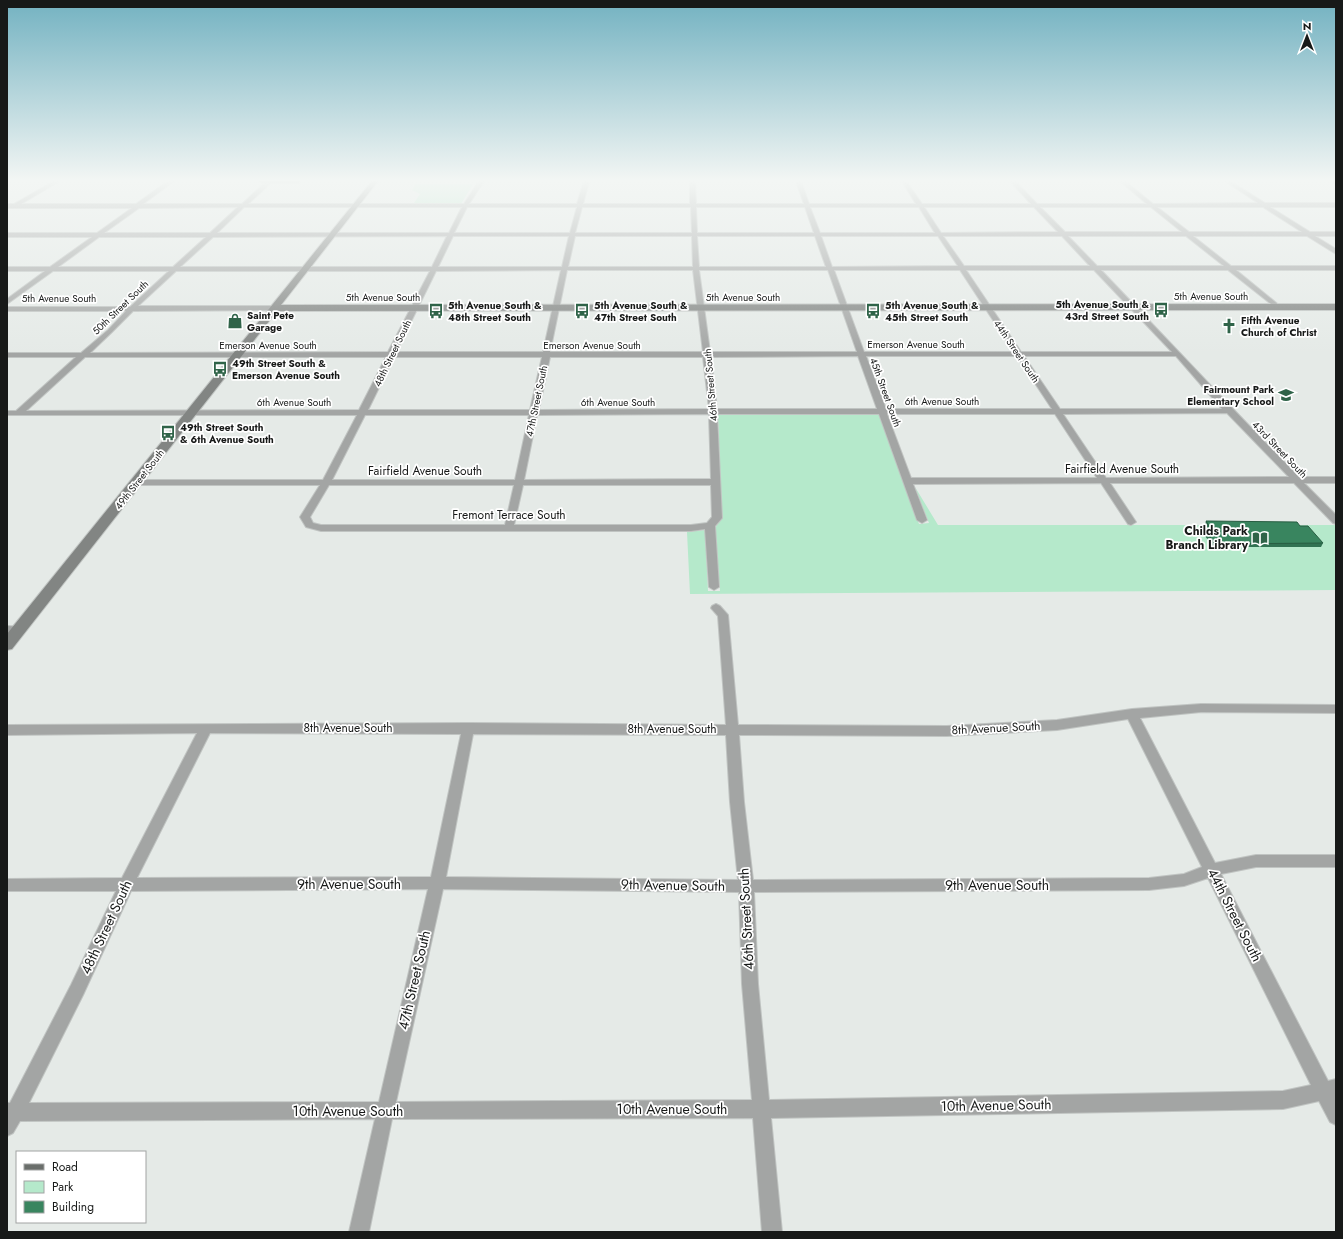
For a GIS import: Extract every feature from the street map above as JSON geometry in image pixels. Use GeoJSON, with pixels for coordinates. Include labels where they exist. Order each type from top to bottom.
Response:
{"type":"FeatureCollection","features":[{"type":"Feature","properties":{"kind":"street"},"geometry":{"type":"LineString","coordinates":[[7,302],[93,239]]}},
{"type":"Feature","properties":{"kind":"street","name":"50th Street South"},"geometry":{"type":"LineString","coordinates":[[18,413],[83,356],[132,308],[207,239]]}},
{"type":"Feature","properties":{"kind":"street","name":"49th Street South"},"geometry":{"type":"LineString","coordinates":[[7,645],[13,630],[136,483],[329,239]]}},
{"type":"Feature","properties":{"kind":"street","name":"48th Street South"},"geometry":{"type":"LineString","coordinates":[[309,525],[305,517],[326,483],[449,239]]}},
{"type":"Feature","properties":{"kind":"street","name":"47th Street South"},"geometry":{"type":"LineString","coordinates":[[509,528],[571,239]]}},
{"type":"Feature","properties":{"kind":"street","name":"46th Street South"},"geometry":{"type":"LineString","coordinates":[[695,239],[696,268],[708,355],[713,413],[717,518],[710,525],[714,587]]}},
{"type":"Feature","properties":{"kind":"street","name":"45th Street South"},"geometry":{"type":"LineString","coordinates":[[819,239],[922,520]]}},
{"type":"Feature","properties":{"kind":"street","name":"44th Street South"},"geometry":{"type":"LineString","coordinates":[[942,239],[1130,522]]}},
{"type":"Feature","properties":{"kind":"street","name":"43rd Street South"},"geometry":{"type":"LineString","coordinates":[[1069,239],[1132,307],[1178,354],[1229,411],[1336,522]]}},
{"type":"Feature","properties":{"kind":"street"},"geometry":{"type":"LineString","coordinates":[[1193,239],[1278,307]]}},
{"type":"Feature","properties":{"kind":"street"},"geometry":{"type":"LineString","coordinates":[[1316,239],[1336,252]]}},
{"type":"Feature","properties":{"kind":"street"},"geometry":{"type":"LineString","coordinates":[[7,269],[1336,268]]}},
{"type":"Feature","properties":{"kind":"street","name":"5th Avenue South"},"geometry":{"type":"LineString","coordinates":[[7,309],[1336,307]]}},
{"type":"Feature","properties":{"kind":"street","name":"Emerson Avenue South"},"geometry":{"type":"LineString","coordinates":[[7,356],[1178,354]]}},
{"type":"Feature","properties":{"kind":"street","name":"6th Avenue South"},"geometry":{"type":"LineString","coordinates":[[7,414],[1229,411]]}},
{"type":"Feature","properties":{"kind":"street","name":"Fairfield Avenue South"},"geometry":{"type":"LineString","coordinates":[[908,481],[1336,480]]}},
{"type":"Feature","properties":{"kind":"street","name":"Fairfield Avenue South"},"geometry":{"type":"LineString","coordinates":[[136,483],[715,482]]}},
{"type":"Feature","properties":{"kind":"street","name":"Fremont Terrace South"},"geometry":{"type":"LineString","coordinates":[[309,525],[321,528],[691,528],[710,525]]}},
{"type":"Feature","properties":{"kind":"street","name":"46th Street South"},"geometry":{"type":"LineString","coordinates":[[716,608],[723,615],[724,621],[737,802],[746,886],[750,984],[772,1232]]}},
{"type":"Feature","properties":{"kind":"street","name":"8th Avenue South"},"geometry":{"type":"LineString","coordinates":[[7,730],[468,728],[947,731],[1057,725],[1132,714],[1201,708],[1336,709]]}},
{"type":"Feature","properties":{"kind":"street","name":"44th Street South"},"geometry":{"type":"LineString","coordinates":[[1132,714],[1212,870],[1330,1089],[1336,1116]]}},
{"type":"Feature","properties":{"kind":"street","name":"48th Street South"},"geometry":{"type":"LineString","coordinates":[[7,1127],[11,1112],[77,990],[126,885],[206,728]]}},
{"type":"Feature","properties":{"kind":"street","name":"47th Street South"},"geometry":{"type":"LineString","coordinates":[[359,1232],[437,883],[468,728]]}},
{"type":"Feature","properties":{"kind":"street","name":"9th Avenue South"},"geometry":{"type":"LineString","coordinates":[[7,885],[437,883],[746,886],[1149,884],[1184,880],[1212,870],[1256,861],[1336,861]]}},
{"type":"Feature","properties":{"kind":"street","name":"10th Avenue South"},"geometry":{"type":"LineString","coordinates":[[11,1112],[761,1109],[1283,1100],[1330,1089]]}},
{"type":"Feature","properties":{"kind":"green space"},"geometry":{"type":"Polygon","coordinates":[[[718,415],[879,415],[919,524],[929,523],[915,487],[938,525],[1335,525],[1336,590],[690,594],[687,532],[705,530],[708,591],[720,591],[715,528],[722,518],[718,415]]]}},
{"type":"Feature","properties":{"kind":"building","name":"Childs Park Branch Library"},"geometry":{"type":"Polygon","coordinates":[[[1206,521],[1297,522],[1300,526],[1308,526],[1323,543],[1215,544],[1202,526],[1209,526],[1206,521]]]}},
{"type":"Feature","properties":{"kind":"place","name":"5th Avenue South & 43rd Street South"},"geometry":{"type":"Point","coordinates":[1161,310]}},
{"type":"Feature","properties":{"kind":"place","name":"5th Avenue South & 48th Street South"},"geometry":{"type":"Point","coordinates":[436,311]}},
{"type":"Feature","properties":{"kind":"place","name":"5th Avenue South & 47th Street South"},"geometry":{"type":"Point","coordinates":[582,311]}},
{"type":"Feature","properties":{"kind":"place","name":"5th Avenue South & 45th Street South"},"geometry":{"type":"Point","coordinates":[873,311]}},
{"type":"Feature","properties":{"kind":"place","name":"Saint Pete Garage"},"geometry":{"type":"Point","coordinates":[235,321]}},
{"type":"Feature","properties":{"kind":"place","name":"Fifth Avenue Church of Christ"},"geometry":{"type":"Point","coordinates":[1229,326]}},
{"type":"Feature","properties":{"kind":"place","name":"49th Street South & Emerson Avenue South"},"geometry":{"type":"Point","coordinates":[220,369]}},
{"type":"Feature","properties":{"kind":"place","name":"Fairmount Park Elementary School"},"geometry":{"type":"Point","coordinates":[1286,395]}},
{"type":"Feature","properties":{"kind":"place","name":"49th Street South & 6th Avenue South"},"geometry":{"type":"Point","coordinates":[168,433]}},
{"type":"Feature","properties":{"kind":"place","name":"Childs Park Branch Library"},"geometry":{"type":"Point","coordinates":[1260,538]}}]}
